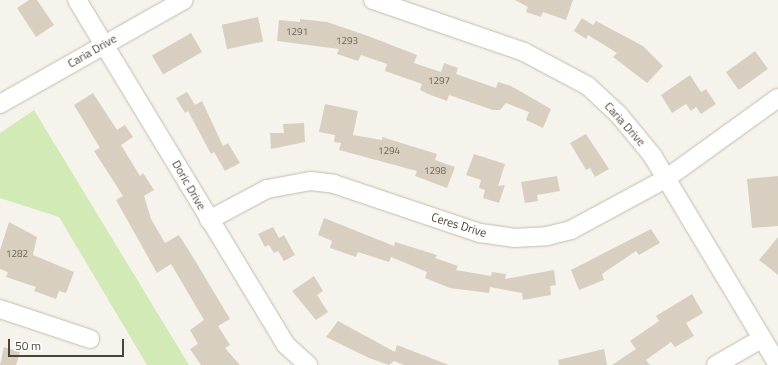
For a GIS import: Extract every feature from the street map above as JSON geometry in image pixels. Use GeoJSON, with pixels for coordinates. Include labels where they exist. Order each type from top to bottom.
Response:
{"type":"FeatureCollection","features":[{"type":"Feature","properties":{"kind":"street","name":"Doric Drive"},"geometry":{"type":"LineString","coordinates":[[77,0],[286,346],[308,365]]}},
{"type":"Feature","properties":{"kind":"street","name":"Caria Drive"},"geometry":{"type":"LineString","coordinates":[[0,104],[184,0]]}},
{"type":"Feature","properties":{"kind":"street","name":"Caria Drive"},"geometry":{"type":"LineString","coordinates":[[372,0],[427,8],[538,58],[588,86],[618,114],[667,178],[761,340],[778,365]]}},
{"type":"Feature","properties":{"kind":"street","name":"Ceres Drive"},"geometry":{"type":"LineString","coordinates":[[210,220],[267,189],[311,181],[334,184],[480,233],[514,238],[547,236],[571,230],[667,178],[778,98]]}},
{"type":"Feature","properties":{"kind":"street"},"geometry":{"type":"LineString","coordinates":[[0,309],[90,339]]}},
{"type":"Feature","properties":{"kind":"street"},"geometry":{"type":"LineString","coordinates":[[716,365],[761,340]]}},
{"type":"Feature","properties":{"kind":"green space"},"geometry":{"type":"Polygon","coordinates":[[[34,110],[189,365],[147,365],[59,217],[0,198],[0,133],[34,110]]]}},
{"type":"Feature","properties":{"kind":"building"},"geometry":{"type":"Polygon","coordinates":[[[29,0],[37,0],[54,25],[36,37],[17,8],[29,0]]]}},
{"type":"Feature","properties":{"kind":"building"},"geometry":{"type":"Polygon","coordinates":[[[515,0],[573,0],[566,20],[543,12],[541,17],[526,12],[528,7],[515,0]]]}},
{"type":"Feature","properties":{"kind":"building"},"geometry":{"type":"Polygon","coordinates":[[[258,17],[263,41],[227,49],[222,25],[258,17]]]}},
{"type":"Feature","properties":{"kind":"building"},"geometry":{"type":"Polygon","coordinates":[[[582,18],[593,25],[596,21],[643,46],[663,66],[647,83],[613,57],[617,53],[588,35],[586,39],[574,31],[582,18]]]}},
{"type":"Feature","properties":{"kind":"building"},"geometry":{"type":"Polygon","coordinates":[[[300,19],[327,22],[368,36],[417,55],[414,63],[441,72],[444,63],[458,68],[456,74],[496,88],[498,82],[511,86],[551,109],[543,128],[526,120],[529,112],[506,103],[500,110],[493,110],[449,95],[447,101],[428,94],[420,90],[422,84],[385,71],[387,64],[361,55],[358,61],[337,54],[339,49],[277,41],[279,20],[300,22],[300,19]]]}},
{"type":"Feature","properties":{"kind":"building"},"geometry":{"type":"Polygon","coordinates":[[[191,33],[202,52],[163,75],[152,56],[191,33]]]}},
{"type":"Feature","properties":{"kind":"building"},"geometry":{"type":"Polygon","coordinates":[[[755,51],[768,69],[739,90],[726,72],[755,51]]]}},
{"type":"Feature","properties":{"kind":"building"},"geometry":{"type":"Polygon","coordinates":[[[690,75],[701,92],[706,89],[716,104],[701,114],[696,107],[691,111],[686,104],[672,113],[661,95],[690,75]]]}},
{"type":"Feature","properties":{"kind":"building"},"geometry":{"type":"Polygon","coordinates":[[[187,92],[195,105],[202,101],[223,146],[228,143],[240,163],[225,171],[214,152],[211,154],[188,111],[185,113],[176,98],[187,92]]]}},
{"type":"Feature","properties":{"kind":"building"},"geometry":{"type":"Polygon","coordinates":[[[93,93],[117,130],[125,125],[133,137],[121,145],[140,176],[143,173],[154,190],[144,196],[151,219],[165,243],[179,235],[196,262],[230,319],[218,326],[230,345],[225,348],[240,365],[201,365],[190,349],[198,344],[190,330],[204,320],[171,264],[157,273],[116,200],[123,196],[94,151],[100,148],[74,105],[93,93]]]}},
{"type":"Feature","properties":{"kind":"building"},"geometry":{"type":"Polygon","coordinates":[[[325,104],[358,111],[353,135],[382,140],[382,137],[437,154],[435,160],[455,167],[447,188],[415,176],[417,171],[339,150],[341,143],[334,142],[335,135],[319,132],[325,104]]]}},
{"type":"Feature","properties":{"kind":"building"},"geometry":{"type":"Polygon","coordinates":[[[304,123],[305,142],[271,149],[270,133],[284,133],[283,124],[304,123]]]}},
{"type":"Feature","properties":{"kind":"building"},"geometry":{"type":"Polygon","coordinates":[[[586,134],[609,169],[595,177],[590,168],[586,170],[570,143],[586,134]]]}},
{"type":"Feature","properties":{"kind":"building"},"geometry":{"type":"Polygon","coordinates":[[[474,154],[505,164],[498,186],[505,185],[499,203],[483,198],[485,190],[479,188],[481,180],[466,175],[474,154]]]}},
{"type":"Feature","properties":{"kind":"building"},"geometry":{"type":"Polygon","coordinates":[[[557,176],[560,191],[537,195],[538,201],[525,203],[521,182],[557,176]]]}},
{"type":"Feature","properties":{"kind":"building"},"geometry":{"type":"Polygon","coordinates":[[[778,176],[778,226],[752,228],[747,179],[778,176]]]}},
{"type":"Feature","properties":{"kind":"building"},"geometry":{"type":"Polygon","coordinates":[[[324,218],[394,246],[395,242],[437,255],[435,258],[458,266],[456,270],[491,276],[492,272],[506,274],[505,279],[554,270],[556,285],[550,286],[551,295],[523,300],[522,293],[490,287],[489,293],[450,288],[425,278],[427,272],[391,257],[389,262],[358,252],[356,257],[330,248],[332,241],[318,235],[324,218]]]}},
{"type":"Feature","properties":{"kind":"building"},"geometry":{"type":"Polygon","coordinates":[[[9,222],[37,237],[33,255],[74,272],[66,293],[59,291],[56,299],[34,291],[36,287],[6,277],[8,272],[0,269],[0,250],[9,222]]]}},
{"type":"Feature","properties":{"kind":"building"},"geometry":{"type":"Polygon","coordinates":[[[273,227],[279,238],[284,235],[295,255],[284,261],[278,251],[274,253],[269,245],[265,247],[258,234],[273,227]]]}},
{"type":"Feature","properties":{"kind":"building"},"geometry":{"type":"Polygon","coordinates":[[[651,229],[660,243],[639,255],[636,251],[602,274],[604,280],[579,290],[571,270],[651,229]]]}},
{"type":"Feature","properties":{"kind":"building"},"geometry":{"type":"Polygon","coordinates":[[[778,237],[778,275],[759,260],[778,237]]]}},
{"type":"Feature","properties":{"kind":"building"},"geometry":{"type":"Polygon","coordinates":[[[314,276],[323,291],[317,295],[328,312],[316,320],[292,291],[314,276]]]}},
{"type":"Feature","properties":{"kind":"building"},"geometry":{"type":"Polygon","coordinates":[[[692,294],[703,313],[686,323],[694,336],[675,347],[671,342],[646,360],[650,365],[612,365],[636,349],[630,341],[659,321],[656,316],[692,294]]]}},
{"type":"Feature","properties":{"kind":"building"},"geometry":{"type":"Polygon","coordinates":[[[338,321],[395,352],[397,345],[449,365],[404,365],[394,361],[389,365],[369,358],[326,337],[338,321]]]}},
{"type":"Feature","properties":{"kind":"building"},"geometry":{"type":"Polygon","coordinates":[[[4,347],[20,352],[16,365],[0,365],[4,347]]]}},
{"type":"Feature","properties":{"kind":"building"},"geometry":{"type":"Polygon","coordinates":[[[604,349],[607,365],[559,365],[558,360],[604,349]]]}}]}
